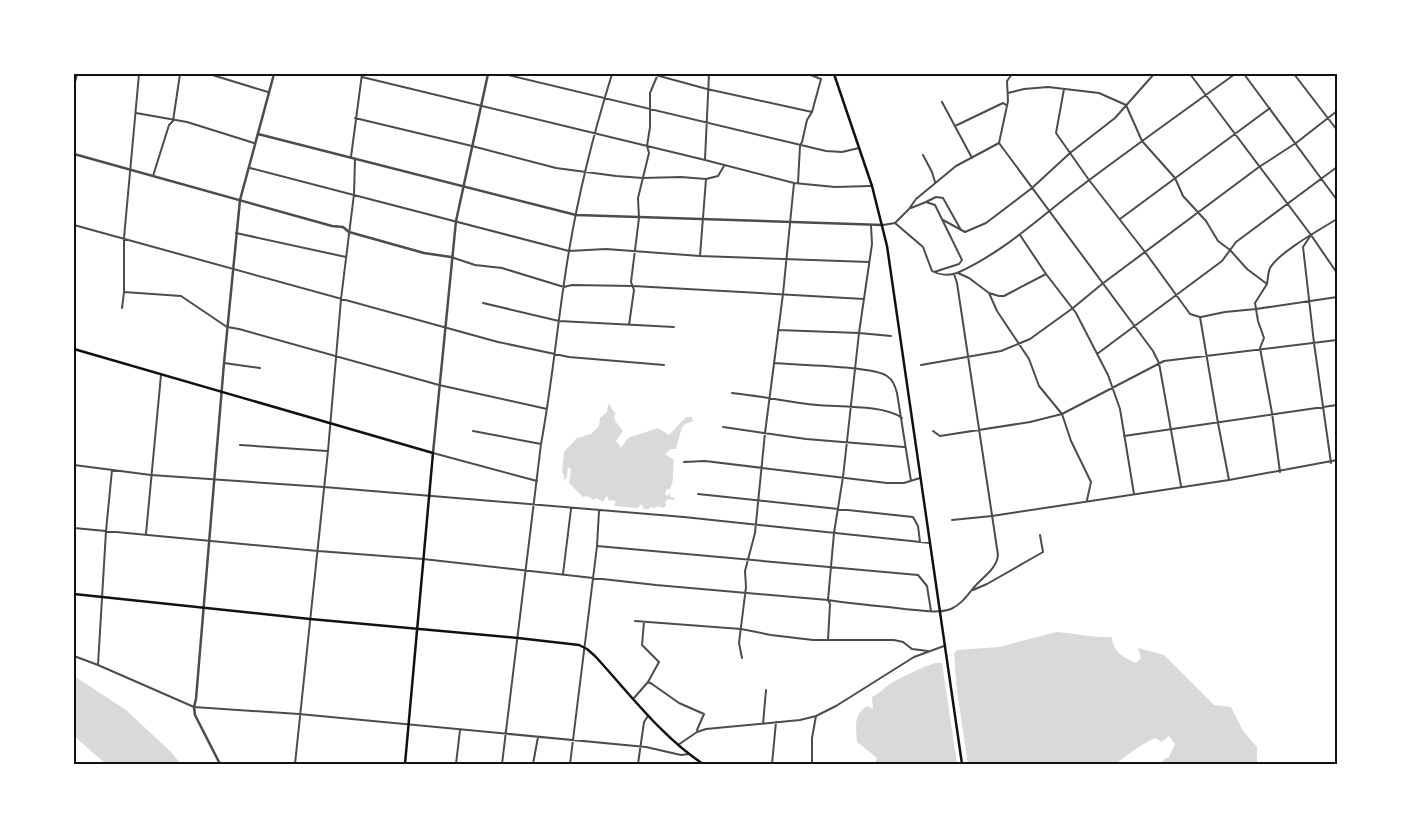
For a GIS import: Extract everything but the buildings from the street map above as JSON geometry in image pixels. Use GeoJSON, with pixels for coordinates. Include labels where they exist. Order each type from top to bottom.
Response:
{"type":"FeatureCollection","features":[{"type":"Feature","properties":{"kind":"main road"},"geometry":{"type":"LineString","coordinates":[[834,74],[872,186],[883,226],[962,764]]}},
{"type":"Feature","properties":{"kind":"main road"},"geometry":{"type":"LineString","coordinates":[[74,349],[433,453],[405,764]]}},
{"type":"Feature","properties":{"kind":"main road"},"geometry":{"type":"LineString","coordinates":[[74,594],[583,646],[595,656],[678,745],[703,764]]}},
{"type":"Feature","properties":{"kind":"street"},"geometry":{"type":"LineString","coordinates":[[74,86],[77,74]]}},
{"type":"Feature","properties":{"kind":"street"},"geometry":{"type":"LineString","coordinates":[[122,308],[124,292],[124,238],[139,74]]}},
{"type":"Feature","properties":{"kind":"street"},"geometry":{"type":"LineString","coordinates":[[153,176],[169,125],[173,121],[180,74]]}},
{"type":"Feature","properties":{"kind":"street"},"geometry":{"type":"LineString","coordinates":[[208,74],[270,92]]}},
{"type":"Feature","properties":{"kind":"street"},"geometry":{"type":"LineString","coordinates":[[220,764],[195,715],[194,707],[240,200],[274,74]]}},
{"type":"Feature","properties":{"kind":"street"},"geometry":{"type":"LineString","coordinates":[[488,74],[456,222],[444,326],[433,453],[537,481]]}},
{"type":"Feature","properties":{"kind":"street"},"geometry":{"type":"LineString","coordinates":[[504,74],[800,146],[842,152],[859,148]]}},
{"type":"Feature","properties":{"kind":"street"},"geometry":{"type":"LineString","coordinates":[[502,764],[541,444],[569,251],[584,172],[612,74]]}},
{"type":"Feature","properties":{"kind":"street"},"geometry":{"type":"LineString","coordinates":[[652,74],[708,89],[812,112]]}},
{"type":"Feature","properties":{"kind":"street"},"geometry":{"type":"LineString","coordinates":[[705,160],[708,74]]}},
{"type":"Feature","properties":{"kind":"street"},"geometry":{"type":"LineString","coordinates":[[798,183],[800,146],[821,78],[808,74]]}},
{"type":"Feature","properties":{"kind":"street"},"geometry":{"type":"LineString","coordinates":[[1012,74],[1007,81],[1007,106],[999,143],[1153,351],[1159,363],[1181,486]]}},
{"type":"Feature","properties":{"kind":"street"},"geometry":{"type":"LineString","coordinates":[[943,220],[965,232],[986,223],[1032,188],[1070,153],[1109,124],[1154,74]]}},
{"type":"Feature","properties":{"kind":"street"},"geometry":{"type":"LineString","coordinates":[[1190,74],[1311,235],[1337,273]]}},
{"type":"Feature","properties":{"kind":"street"},"geometry":{"type":"LineString","coordinates":[[895,223],[923,247],[932,271],[940,275],[956,273],[1020,235],[1089,180],[1235,74]]}},
{"type":"Feature","properties":{"kind":"street"},"geometry":{"type":"LineString","coordinates":[[1244,74],[1337,200]]}},
{"type":"Feature","properties":{"kind":"street"},"geometry":{"type":"LineString","coordinates":[[1294,74],[1337,130]]}},
{"type":"Feature","properties":{"kind":"street"},"geometry":{"type":"LineString","coordinates":[[629,325],[634,290],[631,282],[639,218],[638,198],[649,153],[647,146],[650,127],[650,93],[658,75]]}},
{"type":"Feature","properties":{"kind":"street"},"geometry":{"type":"LineString","coordinates":[[350,157],[362,76],[794,183],[834,187],[865,188],[872,186]]}},
{"type":"Feature","properties":{"kind":"street"},"geometry":{"type":"LineString","coordinates":[[1008,93],[1024,89],[1048,87],[1099,93],[1126,105],[1142,141],[1175,178],[1183,196],[1206,221],[1218,241],[1230,250],[1247,269],[1267,284]]}},
{"type":"Feature","properties":{"kind":"street"},"geometry":{"type":"LineString","coordinates":[[1064,89],[1056,133],[1190,314],[1200,317],[1337,297]]}},
{"type":"Feature","properties":{"kind":"street"},"geometry":{"type":"LineString","coordinates":[[942,102],[972,158]]}},
{"type":"Feature","properties":{"kind":"street"},"geometry":{"type":"LineString","coordinates":[[955,126],[1003,103],[1007,106]]}},
{"type":"Feature","properties":{"kind":"street"},"geometry":{"type":"LineString","coordinates":[[1120,219],[1270,108]]}},
{"type":"Feature","properties":{"kind":"street"},"geometry":{"type":"LineString","coordinates":[[921,365],[1001,352],[1030,339],[1259,167],[1296,143],[1337,111]]}},
{"type":"Feature","properties":{"kind":"street"},"geometry":{"type":"LineString","coordinates":[[136,113],[187,122],[255,144]]}},
{"type":"Feature","properties":{"kind":"street"},"geometry":{"type":"LineString","coordinates":[[355,118],[556,168],[584,172],[643,178],[681,177],[706,179],[718,176],[724,166]]}},
{"type":"Feature","properties":{"kind":"street"},"geometry":{"type":"LineString","coordinates":[[258,134],[576,215],[870,226],[883,226],[895,223],[916,199],[956,166],[999,143]]}},
{"type":"Feature","properties":{"kind":"street"},"geometry":{"type":"LineString","coordinates":[[74,154],[332,226],[342,227],[350,232],[424,253],[502,268],[564,287],[572,285],[632,286],[864,299]]}},
{"type":"Feature","properties":{"kind":"street"},"geometry":{"type":"LineString","coordinates":[[923,154],[935,183]]}},
{"type":"Feature","properties":{"kind":"street"},"geometry":{"type":"LineString","coordinates":[[295,764],[328,451],[341,299],[354,194],[355,159]]}},
{"type":"Feature","properties":{"kind":"street"},"geometry":{"type":"LineString","coordinates":[[248,167],[569,251],[606,249],[700,256],[869,262]]}},
{"type":"Feature","properties":{"kind":"street"},"geometry":{"type":"LineString","coordinates":[[1097,354],[1222,262],[1236,242],[1337,167]]}},
{"type":"Feature","properties":{"kind":"street"},"geometry":{"type":"LineString","coordinates":[[700,256],[706,179]]}},
{"type":"Feature","properties":{"kind":"street"},"geometry":{"type":"LineString","coordinates":[[742,658],[740,643],[744,592],[748,559],[755,533],[794,183]]}},
{"type":"Feature","properties":{"kind":"street"},"geometry":{"type":"LineString","coordinates":[[909,209],[936,196],[943,198],[961,230]]}},
{"type":"Feature","properties":{"kind":"street"},"geometry":{"type":"LineString","coordinates":[[926,202],[935,205],[962,260],[959,264],[934,272]]}},
{"type":"Feature","properties":{"kind":"street"},"geometry":{"type":"LineString","coordinates":[[1280,472],[1260,348],[1264,338],[1255,303],[1267,284],[1270,269],[1295,245],[1337,219]]}},
{"type":"Feature","properties":{"kind":"street"},"geometry":{"type":"LineString","coordinates":[[74,225],[498,342],[569,357],[664,365]]}},
{"type":"Feature","properties":{"kind":"street"},"geometry":{"type":"LineString","coordinates":[[828,640],[830,604],[828,600],[834,533],[848,442],[857,368],[859,333],[872,244],[870,226]]}},
{"type":"Feature","properties":{"kind":"street"},"geometry":{"type":"LineString","coordinates":[[236,233],[346,258]]}},
{"type":"Feature","properties":{"kind":"street"},"geometry":{"type":"LineString","coordinates":[[1020,235],[1046,274],[1073,308],[1113,387],[1120,408],[1134,494]]}},
{"type":"Feature","properties":{"kind":"street"},"geometry":{"type":"LineString","coordinates":[[1311,235],[1303,248],[1331,462]]}},
{"type":"Feature","properties":{"kind":"street"},"geometry":{"type":"LineString","coordinates":[[956,273],[969,278],[989,293],[999,296],[1004,296],[1046,274]]}},
{"type":"Feature","properties":{"kind":"street"},"geometry":{"type":"LineString","coordinates":[[74,528],[318,551],[423,558],[527,571],[940,611],[964,601],[997,562],[998,555],[956,273]]}},
{"type":"Feature","properties":{"kind":"street"},"geometry":{"type":"LineString","coordinates":[[124,292],[181,296],[227,327],[240,329],[439,385],[547,409]]}},
{"type":"Feature","properties":{"kind":"street"},"geometry":{"type":"LineString","coordinates":[[989,293],[997,311],[1029,359],[1040,386],[1062,414],[1071,441],[1091,482],[1087,500]]}},
{"type":"Feature","properties":{"kind":"street"},"geometry":{"type":"LineString","coordinates":[[483,303],[559,321],[674,327]]}},
{"type":"Feature","properties":{"kind":"street"},"geometry":{"type":"LineString","coordinates":[[1200,317],[1229,480]]}},
{"type":"Feature","properties":{"kind":"street"},"geometry":{"type":"LineString","coordinates":[[778,330],[891,336]]}},
{"type":"Feature","properties":{"kind":"street"},"geometry":{"type":"LineString","coordinates":[[933,432],[940,436],[1030,422],[1062,414],[1159,363],[1170,360],[1337,340]]}},
{"type":"Feature","properties":{"kind":"street"},"geometry":{"type":"LineString","coordinates":[[224,363],[260,368]]}},
{"type":"Feature","properties":{"kind":"street"},"geometry":{"type":"LineString","coordinates":[[774,363],[857,368],[879,372],[887,376],[892,381],[897,392],[902,418],[904,447],[911,481]]}},
{"type":"Feature","properties":{"kind":"street"},"geometry":{"type":"LineString","coordinates":[[146,534],[161,375]]}},
{"type":"Feature","properties":{"kind":"street"},"geometry":{"type":"LineString","coordinates":[[732,394],[819,405],[852,407],[896,414],[902,418]]}},
{"type":"Feature","properties":{"kind":"street"},"geometry":{"type":"LineString","coordinates":[[1124,436],[1337,405]]}},
{"type":"Feature","properties":{"kind":"street"},"geometry":{"type":"LineString","coordinates":[[723,427],[806,439],[904,447]]}},
{"type":"Feature","properties":{"kind":"street"},"geometry":{"type":"LineString","coordinates":[[473,431],[541,444]]}},
{"type":"Feature","properties":{"kind":"street"},"geometry":{"type":"LineString","coordinates":[[240,445],[328,451]]}},
{"type":"Feature","properties":{"kind":"street"},"geometry":{"type":"LineString","coordinates":[[952,520],[992,516],[1087,500],[1229,480],[1337,460]]}},
{"type":"Feature","properties":{"kind":"street"},"geometry":{"type":"LineString","coordinates":[[684,462],[705,461],[887,483],[904,483],[920,478]]}},
{"type":"Feature","properties":{"kind":"street"},"geometry":{"type":"LineString","coordinates":[[74,465],[151,475],[429,495],[571,509],[684,517],[930,542]]}},
{"type":"Feature","properties":{"kind":"street"},"geometry":{"type":"LineString","coordinates":[[98,665],[106,531],[112,470]]}},
{"type":"Feature","properties":{"kind":"street"},"geometry":{"type":"LineString","coordinates":[[698,494],[913,517],[918,526],[920,542]]}},
{"type":"Feature","properties":{"kind":"street"},"geometry":{"type":"LineString","coordinates":[[563,574],[571,509]]}},
{"type":"Feature","properties":{"kind":"street"},"geometry":{"type":"LineString","coordinates":[[570,764],[600,511]]}},
{"type":"Feature","properties":{"kind":"street"},"geometry":{"type":"LineString","coordinates":[[971,591],[1043,552],[1040,535]]}},
{"type":"Feature","properties":{"kind":"street"},"geometry":{"type":"LineString","coordinates":[[597,546],[918,575],[927,586],[931,611]]}},
{"type":"Feature","properties":{"kind":"street"},"geometry":{"type":"LineString","coordinates":[[636,621],[741,629],[771,635],[828,640],[894,640],[903,642],[912,649],[928,651]]}},
{"type":"Feature","properties":{"kind":"street"},"geometry":{"type":"LineString","coordinates":[[634,698],[648,682],[659,662],[642,644],[644,622]]}},
{"type":"Feature","properties":{"kind":"street"},"geometry":{"type":"LineString","coordinates":[[678,745],[697,732],[723,726],[764,724],[800,720],[816,716],[836,706],[914,657],[945,646]]}},
{"type":"Feature","properties":{"kind":"street"},"geometry":{"type":"LineString","coordinates":[[74,656],[194,707],[299,714],[573,740],[663,750],[681,755],[689,754]]}},
{"type":"Feature","properties":{"kind":"street"},"geometry":{"type":"LineString","coordinates":[[648,682],[679,703],[704,714],[697,732]]}},
{"type":"Feature","properties":{"kind":"street"},"geometry":{"type":"LineString","coordinates":[[764,724],[766,690]]}},
{"type":"Feature","properties":{"kind":"street"},"geometry":{"type":"LineString","coordinates":[[638,764],[644,722],[648,715]]}},
{"type":"Feature","properties":{"kind":"street"},"geometry":{"type":"LineString","coordinates":[[812,764],[812,738],[816,716]]}},
{"type":"Feature","properties":{"kind":"street"},"geometry":{"type":"LineString","coordinates":[[772,764],[776,722]]}},
{"type":"Feature","properties":{"kind":"street"},"geometry":{"type":"LineString","coordinates":[[456,764],[460,730]]}},
{"type":"Feature","properties":{"kind":"street"},"geometry":{"type":"LineString","coordinates":[[534,764],[538,737]]}},
{"type":"Feature","properties":{"kind":"street"},"geometry":{"type":"LineString","coordinates":[[694,764],[695,759]]}},
{"type":"Feature","properties":{"kind":"shaded area"},"geometry":{"type":"Polygon","coordinates":[[[610,404],[616,414],[614,416],[615,421],[623,431],[616,441],[621,448],[628,438],[658,428],[669,435],[686,417],[692,417],[693,421],[682,427],[676,449],[671,449],[665,454],[674,460],[672,485],[670,489],[666,490],[665,494],[667,496],[670,493],[670,497],[675,498],[674,500],[668,499],[665,502],[666,506],[663,508],[658,506],[644,509],[641,504],[638,508],[614,506],[616,501],[608,500],[607,495],[603,502],[596,498],[594,500],[587,496],[583,497],[569,483],[571,469],[568,467],[567,477],[564,481],[562,472],[564,452],[577,438],[591,434],[599,426],[600,418],[607,412],[608,405],[610,404]]]}},
{"type":"Feature","properties":{"kind":"shaded area"},"geometry":{"type":"Polygon","coordinates":[[[1056,632],[1112,637],[1116,650],[1136,663],[1141,658],[1138,648],[1164,655],[1214,705],[1231,707],[1243,731],[1257,747],[1257,764],[1162,764],[1164,759],[1169,757],[1175,744],[1169,736],[1162,742],[1155,738],[1115,764],[968,764],[957,691],[954,654],[957,650],[999,647],[1056,632]]]}},
{"type":"Feature","properties":{"kind":"shaded area"},"geometry":{"type":"Polygon","coordinates":[[[935,663],[942,663],[957,764],[875,764],[877,758],[857,742],[856,721],[859,713],[867,706],[873,709],[872,697],[891,683],[935,663]]]}},
{"type":"Feature","properties":{"kind":"shaded area"},"geometry":{"type":"Polygon","coordinates":[[[74,676],[126,710],[170,751],[181,764],[106,764],[74,736],[74,676]]]}}]}
